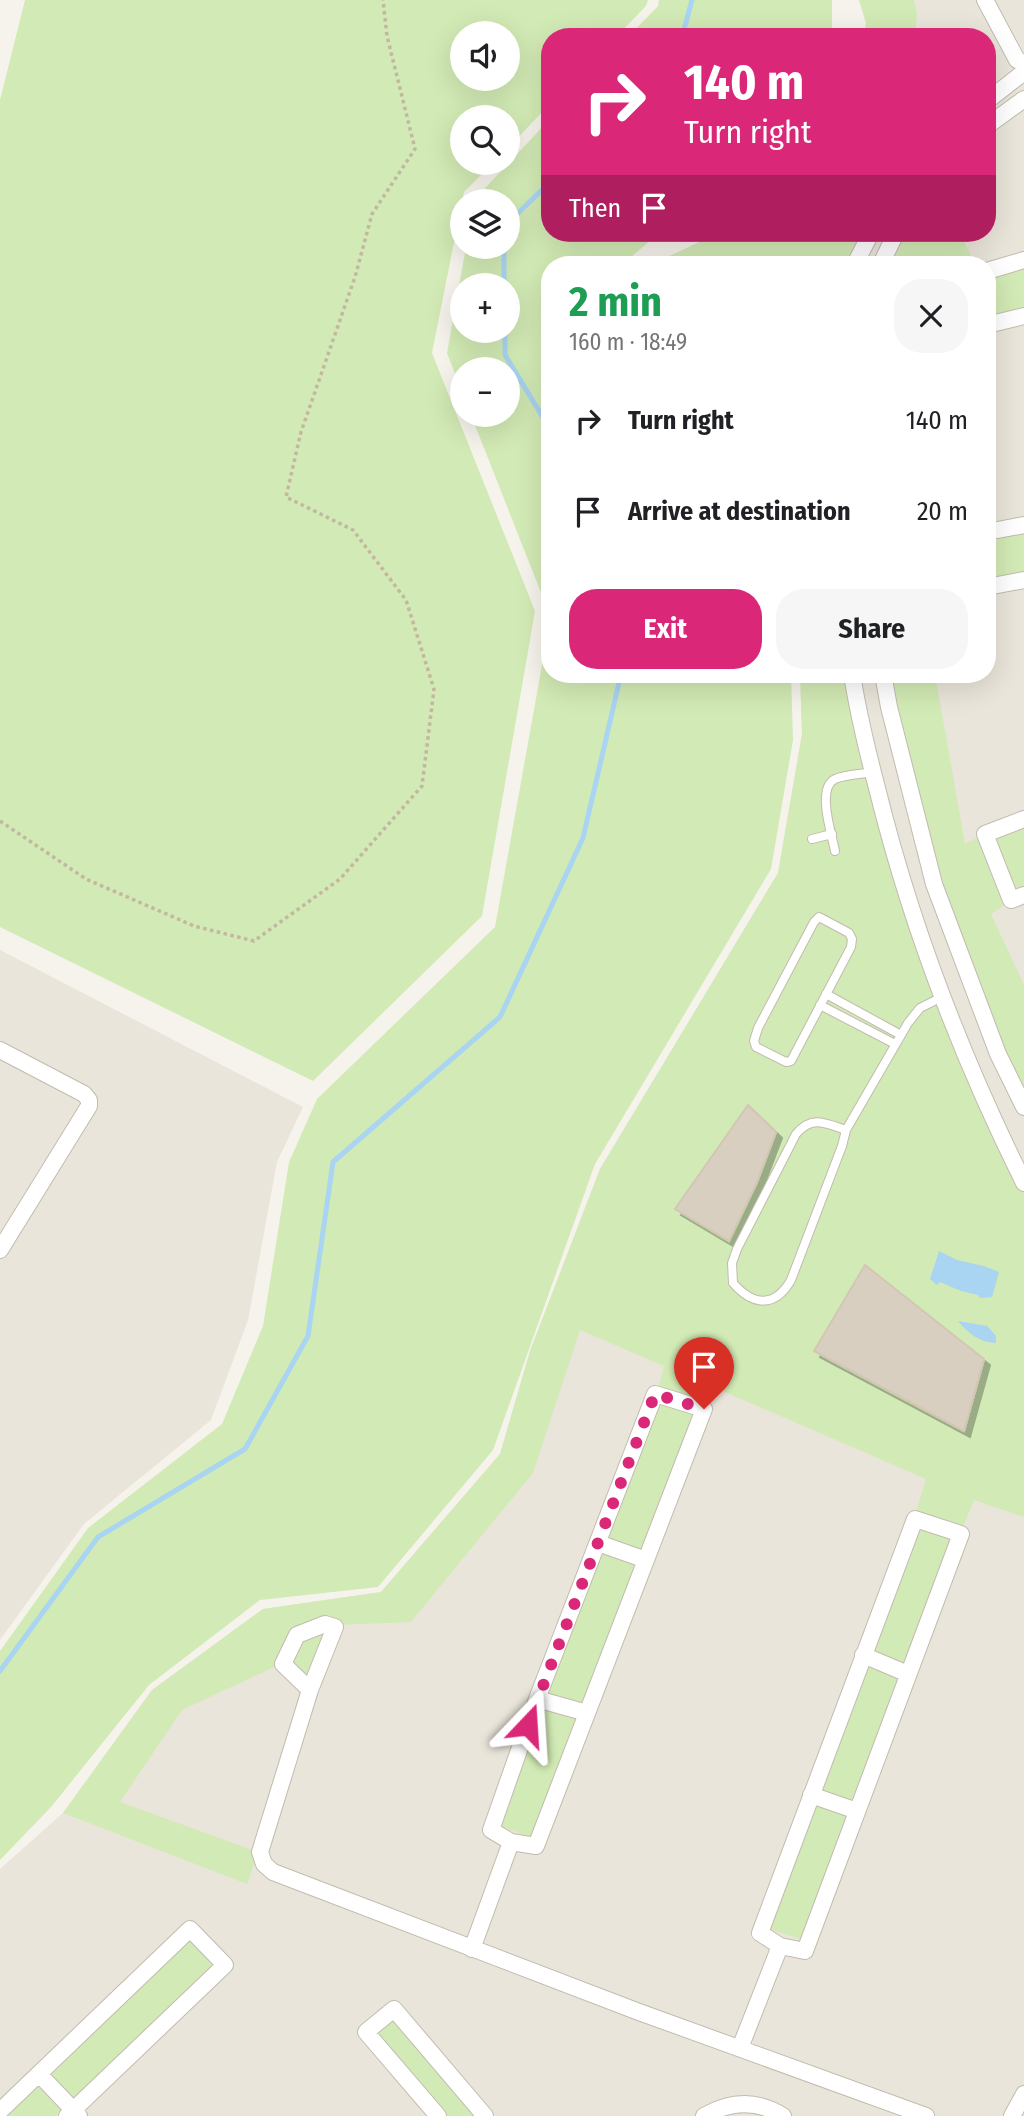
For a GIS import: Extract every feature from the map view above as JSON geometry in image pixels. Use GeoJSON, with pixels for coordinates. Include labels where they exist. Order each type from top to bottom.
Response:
{"type":"FeatureCollection","features":[{"type":"Feature","properties":{"kind":"street"},"geometry":{"type":"LineString","coordinates":[[985,0],[1017,60],[1024,63]]}},
{"type":"Feature","properties":{"kind":"street"},"geometry":{"type":"LineString","coordinates":[[995,0],[1024,52]]}},
{"type":"Feature","properties":{"kind":"street"},"geometry":{"type":"LineString","coordinates":[[996,94],[1024,72]]}},
{"type":"Feature","properties":{"kind":"street"},"geometry":{"type":"LineString","coordinates":[[996,119],[1024,99]]}},
{"type":"Feature","properties":{"kind":"street"},"geometry":{"type":"LineString","coordinates":[[996,268],[1024,260]]}},
{"type":"Feature","properties":{"kind":"street"},"geometry":{"type":"LineString","coordinates":[[996,323],[1024,316]]}},
{"type":"Feature","properties":{"kind":"street"},"geometry":{"type":"LineString","coordinates":[[996,530],[1024,525]]}},
{"type":"Feature","properties":{"kind":"street"},"geometry":{"type":"LineString","coordinates":[[996,585],[1024,580]]}},
{"type":"Feature","properties":{"kind":"street"},"geometry":{"type":"LineString","coordinates":[[853,683],[873,772],[913,919],[988,1111],[1024,1183]]}},
{"type":"Feature","properties":{"kind":"street"},"geometry":{"type":"LineString","coordinates":[[884,683],[934,884],[998,1054],[1024,1107]]}},
{"type":"Feature","properties":{"kind":"street"},"geometry":{"type":"LineString","coordinates":[[1024,819],[985,834],[1011,900],[1024,895]]}},
{"type":"Feature","properties":{"kind":"street"},"geometry":{"type":"LineString","coordinates":[[0,1050],[84,1094],[89,1100],[89,1106],[0,1250]]}},
{"type":"Feature","properties":{"kind":"street"},"geometry":{"type":"LineString","coordinates":[[655,1394],[704,1409],[646,1560],[536,1846],[511,1842],[491,1830],[537,1699],[655,1394]]}},
{"type":"Feature","properties":{"kind":"street"},"geometry":{"type":"LineString","coordinates":[[915,1519],[961,1534],[908,1674],[805,1951],[780,1946],[760,1933],[915,1519]]}},
{"type":"Feature","properties":{"kind":"street"},"geometry":{"type":"LineString","coordinates":[[598,1544],[646,1560]]}},
{"type":"Feature","properties":{"kind":"street"},"geometry":{"type":"LineString","coordinates":[[863,1655],[908,1674]]}},
{"type":"Feature","properties":{"kind":"street"},"geometry":{"type":"LineString","coordinates":[[310,1690],[260,1852],[264,1864],[273,1872],[472,1949],[926,2116]]}},
{"type":"Feature","properties":{"kind":"street"},"geometry":{"type":"LineString","coordinates":[[537,1699],[587,1713]]}},
{"type":"Feature","properties":{"kind":"street"},"geometry":{"type":"LineString","coordinates":[[811,1795],[858,1811]]}},
{"type":"Feature","properties":{"kind":"street"},"geometry":{"type":"LineString","coordinates":[[472,1949],[511,1842]]}},
{"type":"Feature","properties":{"kind":"street"},"geometry":{"type":"LineString","coordinates":[[0,2111],[190,1929],[225,1965],[73,2114],[39,2074]]}},
{"type":"Feature","properties":{"kind":"street"},"geometry":{"type":"LineString","coordinates":[[740,2048],[780,1946]]}},
{"type":"Feature","properties":{"kind":"street"},"geometry":{"type":"LineString","coordinates":[[438,2116],[366,2032],[394,2009],[485,2116]]}},
{"type":"Feature","properties":{"kind":"street"},"geometry":{"type":"LineString","coordinates":[[1012,2116],[1024,2094]]}},
{"type":"Feature","properties":{"kind":"street"},"geometry":{"type":"LineString","coordinates":[[704,2116],[734,2103],[761,2105],[783,2116]]}},
{"type":"Feature","properties":{"kind":"lane"},"geometry":{"type":"LineString","coordinates":[[835,851],[824,796],[827,787],[834,779],[873,772]]}},
{"type":"Feature","properties":{"kind":"lane"},"geometry":{"type":"LineString","coordinates":[[812,839],[832,834]]}},
{"type":"Feature","properties":{"kind":"lane"},"geometry":{"type":"LineString","coordinates":[[819,917],[849,933],[852,939],[851,947],[826,994],[791,1061],[786,1062],[756,1047],[754,1041],[758,1028],[819,917]]}},
{"type":"Feature","properties":{"kind":"lane"},"geometry":{"type":"LineString","coordinates":[[826,994],[901,1035]]}},
{"type":"Feature","properties":{"kind":"lane"},"geometry":{"type":"LineString","coordinates":[[846,1130],[816,1122],[802,1127],[796,1134],[732,1263],[733,1283],[747,1297],[759,1301],[767,1300],[786,1289],[846,1130],[895,1044],[920,1008],[942,997]]}},
{"type":"Feature","properties":{"kind":"lane"},"geometry":{"type":"LineString","coordinates":[[820,1005],[895,1044]]}},
{"type":"Feature","properties":{"kind":"path"},"geometry":{"type":"LineString","coordinates":[[0,821],[86,879],[194,926],[254,941],[340,879],[422,786],[434,689],[407,600],[354,530],[286,497],[301,432],[355,277],[372,214],[415,149],[387,36],[383,0]]}},
{"type":"Feature","properties":{"kind":"shaded area"},"geometry":{"type":"Polygon","coordinates":[[[859,0],[1024,0],[1024,2116],[0,2116],[0,1869],[63,1813],[152,1690],[263,1609],[381,1592],[500,1454],[530,1351],[600,1169],[778,873],[802,734],[800,683],[996,683],[996,256],[669,256],[700,242],[996,242],[996,28],[865,28],[859,0]]]}},
{"type":"Feature","properties":{"kind":"shaded area"},"geometry":{"type":"Polygon","coordinates":[[[0,950],[303,1107],[277,1162],[248,1320],[211,1420],[84,1524],[0,1640],[0,950]]]}},
{"type":"Feature","properties":{"kind":"green space"},"geometry":{"type":"Polygon","coordinates":[[[25,0],[648,0],[646,6],[625,28],[541,28],[541,113],[520,135],[520,105],[450,105],[450,175],[481,175],[467,189],[450,189],[451,259],[432,353],[450,398],[450,427],[462,427],[535,611],[482,916],[313,1081],[0,927],[0,100],[25,0]]]}},
{"type":"Feature","properties":{"kind":"green space"},"geometry":{"type":"Polygon","coordinates":[[[659,0],[832,0],[832,28],[637,28],[658,6],[659,0]]]}},
{"type":"Feature","properties":{"kind":"green space"},"geometry":{"type":"Polygon","coordinates":[[[859,0],[914,0],[917,13],[916,28],[865,28],[859,0]]]}},
{"type":"Feature","properties":{"kind":"green space"},"geometry":{"type":"Polygon","coordinates":[[[541,129],[541,242],[649,242],[632,256],[541,256],[541,593],[476,427],[520,427],[520,357],[450,357],[450,361],[447,353],[450,336],[450,343],[520,343],[520,273],[461,273],[464,259],[520,259],[520,189],[484,189],[497,175],[520,175],[520,151],[541,129]]]}},
{"type":"Feature","properties":{"kind":"green space"},"geometry":{"type":"Polygon","coordinates":[[[700,242],[863,242],[857,256],[669,256],[700,242]]]}},
{"type":"Feature","properties":{"kind":"green space"},"geometry":{"type":"Polygon","coordinates":[[[900,242],[964,242],[971,256],[893,256],[900,242]]]}},
{"type":"Feature","properties":{"kind":"green space"},"geometry":{"type":"Polygon","coordinates":[[[1024,263],[1024,312],[996,319],[996,271],[1024,263]]]}},
{"type":"Feature","properties":{"kind":"green space"},"geometry":{"type":"Polygon","coordinates":[[[1024,529],[1024,574],[996,579],[996,535],[1024,529]]]}},
{"type":"Feature","properties":{"kind":"green space"},"geometry":{"type":"Polygon","coordinates":[[[541,671],[541,683],[791,683],[793,740],[771,869],[595,1164],[493,1450],[378,1587],[260,1600],[149,1685],[51,1807],[0,1860],[0,1651],[88,1528],[222,1424],[263,1326],[289,1162],[317,1099],[495,927],[541,671]]]}},
{"type":"Feature","properties":{"kind":"green space"},"geometry":{"type":"Polygon","coordinates":[[[800,683],[852,683],[883,827],[1024,1186],[1024,1517],[974,1500],[961,1532],[915,1516],[926,1479],[711,1386],[704,1406],[658,1390],[664,1366],[580,1330],[533,1473],[411,1622],[337,1625],[296,1633],[281,1664],[182,1710],[120,1802],[258,1852],[247,1884],[63,1813],[152,1690],[263,1609],[381,1592],[500,1454],[530,1351],[600,1169],[778,873],[802,734],[800,683]]]}},
{"type":"Feature","properties":{"kind":"green space"},"geometry":{"type":"Polygon","coordinates":[[[891,683],[937,683],[965,844],[983,835],[1011,901],[991,914],[1024,985],[1024,1099],[938,882],[891,683]]]}},
{"type":"Feature","properties":{"kind":"green space"},"geometry":{"type":"Polygon","coordinates":[[[1024,825],[1024,885],[1016,889],[995,837],[1024,825]]]}},
{"type":"Feature","properties":{"kind":"green space"},"geometry":{"type":"Polygon","coordinates":[[[659,1400],[698,1412],[643,1553],[607,1540],[659,1400]]]}},
{"type":"Feature","properties":{"kind":"green space"},"geometry":{"type":"Polygon","coordinates":[[[918,1525],[956,1537],[906,1667],[871,1652],[918,1525]]]}},
{"type":"Feature","properties":{"kind":"green space"},"geometry":{"type":"Polygon","coordinates":[[[602,1551],[640,1562],[584,1704],[546,1693],[602,1551]]]}},
{"type":"Feature","properties":{"kind":"green space"},"geometry":{"type":"Polygon","coordinates":[[[333,1630],[310,1685],[288,1664],[298,1638],[333,1630]]]}},
{"type":"Feature","properties":{"kind":"green space"},"geometry":{"type":"Polygon","coordinates":[[[865,1662],[904,1676],[854,1803],[818,1791],[865,1662]]]}},
{"type":"Feature","properties":{"kind":"green space"},"geometry":{"type":"Polygon","coordinates":[[[541,1705],[581,1716],[533,1838],[499,1826],[541,1705]]]}},
{"type":"Feature","properties":{"kind":"green space"},"geometry":{"type":"Polygon","coordinates":[[[813,1801],[853,1813],[804,1940],[769,1929],[813,1801]]]}},
{"type":"Feature","properties":{"kind":"green space"},"geometry":{"type":"Polygon","coordinates":[[[191,1940],[216,1965],[74,2101],[49,2076],[191,1940]]]}},
{"type":"Feature","properties":{"kind":"green space"},"geometry":{"type":"Polygon","coordinates":[[[393,2014],[480,2116],[445,2116],[373,2032],[393,2014]]]}},
{"type":"Feature","properties":{"kind":"green space"},"geometry":{"type":"Polygon","coordinates":[[[40,2085],[63,2109],[56,2116],[7,2116],[40,2085]]]}},
{"type":"Feature","properties":{"kind":"water"},"geometry":{"type":"Polygon","coordinates":[[[939,1251],[957,1260],[999,1272],[992,1297],[980,1298],[940,1282],[937,1285],[930,1279],[939,1251]]]}},
{"type":"Feature","properties":{"kind":"water"},"geometry":{"type":"Polygon","coordinates":[[[958,1321],[987,1326],[996,1336],[996,1343],[975,1336],[958,1321]]]}},
{"type":"Feature","properties":{"kind":"building"},"geometry":{"type":"Polygon","coordinates":[[[748,1105],[776,1132],[757,1182],[729,1241],[675,1209],[748,1105]]]}},
{"type":"Feature","properties":{"kind":"building"},"geometry":{"type":"Polygon","coordinates":[[[865,1265],[984,1359],[964,1431],[814,1351],[865,1265]]]}},
{"type":"Feature","properties":{"kind":"waterway"},"geometry":{"type":"LineString","coordinates":[[684,28],[692,0]]}},
{"type":"Feature","properties":{"kind":"waterway"},"geometry":{"type":"LineString","coordinates":[[520,211],[541,191]]}},
{"type":"Feature","properties":{"kind":"waterway"},"geometry":{"type":"LineString","coordinates":[[504,259],[504,273]]}},
{"type":"Feature","properties":{"kind":"waterway"},"geometry":{"type":"LineString","coordinates":[[505,343],[505,355],[541,414]]}},
{"type":"Feature","properties":{"kind":"waterway"},"geometry":{"type":"LineString","coordinates":[[0,1671],[98,1537],[245,1449],[308,1336],[333,1162],[500,1017],[583,838],[619,683]]}},
{"type":"Feature","properties":{"kind":"route"},"geometry":{"type":"LineString","coordinates":[[528,1725],[655,1394],[704,1409]]}}]}
